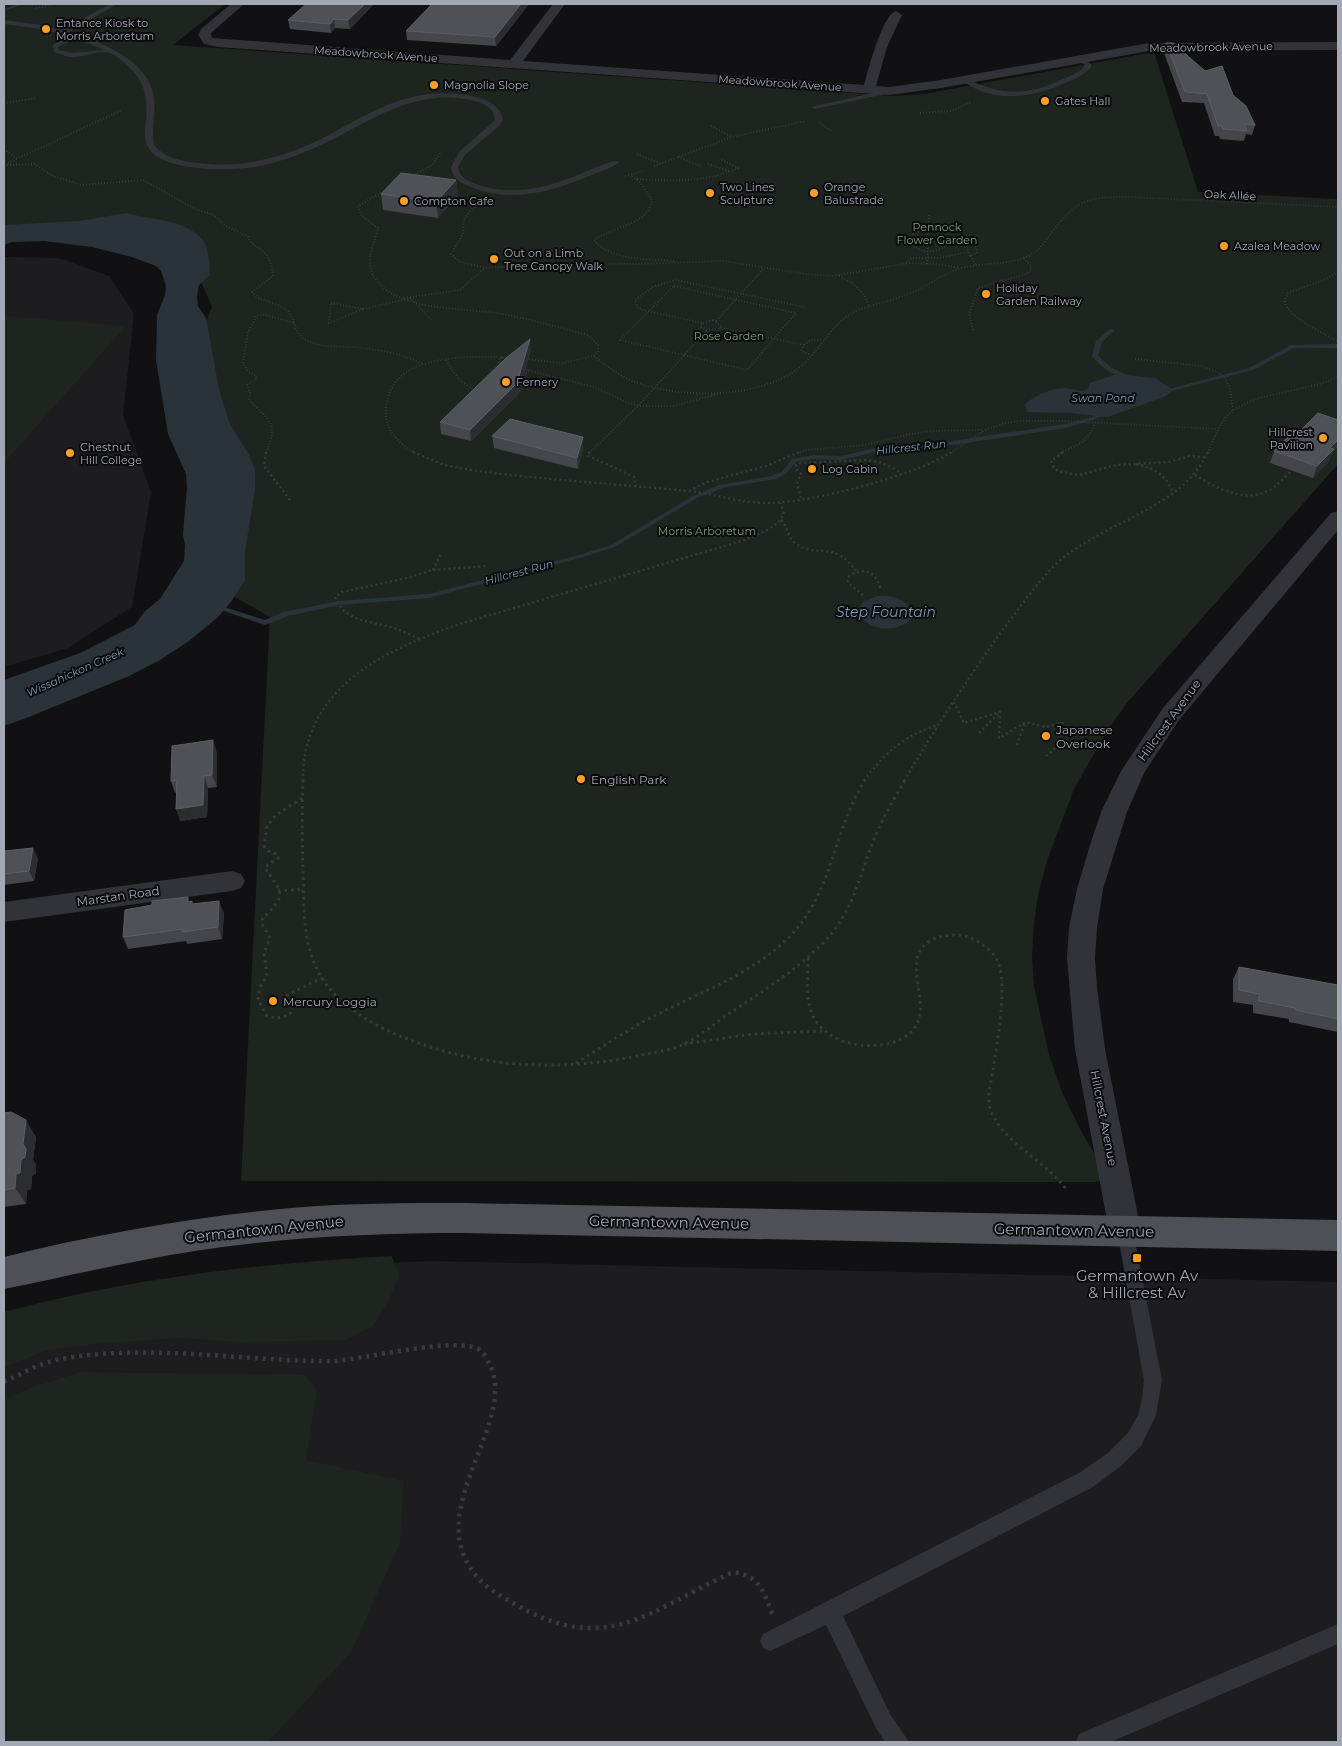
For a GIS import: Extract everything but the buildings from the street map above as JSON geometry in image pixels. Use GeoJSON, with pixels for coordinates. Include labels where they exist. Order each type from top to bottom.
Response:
{"type":"FeatureCollection","features":[{"type":"Feature","properties":{"kind":"main road","name":"Germantown Avenue"},"geometry":{"type":"LineString","coordinates":[[4,1273],[119,1248],[269,1226],[343,1220],[465,1218],[1338,1236]]}},
{"type":"Feature","properties":{"kind":"street","name":"Meadowbrook Avenue"},"geometry":{"type":"LineString","coordinates":[[238,4],[205,32],[204,35],[208,40],[218,43],[886,90],[906,90],[1154,47],[1338,46]]}},
{"type":"Feature","properties":{"kind":"street"},"geometry":{"type":"LineString","coordinates":[[514,64],[559,4]]}},
{"type":"Feature","properties":{"kind":"street"},"geometry":{"type":"LineString","coordinates":[[869,89],[882,47],[896,15]]}},
{"type":"Feature","properties":{"kind":"street","name":"Hillcrest Avenue"},"geometry":{"type":"LineString","coordinates":[[1125,1231],[1090,1049],[1081,958],[1090,889],[1103,845],[1114,812],[1133,772],[1171,714],[1338,517]]}},
{"type":"Feature","properties":{"kind":"street","name":"Marstan Road"},"geometry":{"type":"LineString","coordinates":[[4,912],[232,882]]}},
{"type":"Feature","properties":{"kind":"lane"},"geometry":{"type":"LineString","coordinates":[[57,34],[114,4]]}},
{"type":"Feature","properties":{"kind":"lane"},"geometry":{"type":"LineString","coordinates":[[4,23],[33,24],[64,31],[110,51],[132,65],[146,83],[151,100],[150,145],[162,156],[178,162],[200,166],[228,167],[275,160],[307,148],[390,105],[405,100],[434,96],[472,99],[487,104],[496,110],[499,117],[496,124],[457,159],[454,168],[455,172],[461,179],[472,185],[500,192],[527,192],[553,188],[616,162]]}},
{"type":"Feature","properties":{"kind":"lane"},"geometry":{"type":"LineString","coordinates":[[4,23],[74,36]]}},
{"type":"Feature","properties":{"kind":"lane"},"geometry":{"type":"LineString","coordinates":[[74,36],[58,44],[54,48],[56,51],[72,55],[110,51]]}},
{"type":"Feature","properties":{"kind":"lane"},"geometry":{"type":"LineString","coordinates":[[965,80],[997,93],[1007,95],[1029,94],[1060,84],[1082,73],[1088,67],[1088,64],[1080,59]]}},
{"type":"Feature","properties":{"kind":"lane"},"geometry":{"type":"LineString","coordinates":[[815,107],[879,94],[886,90]]}},
{"type":"Feature","properties":{"kind":"lane"},"geometry":{"type":"LineString","coordinates":[[770,1641],[1086,1480],[1130,1447],[1145,1425],[1152,1404],[1153,1380],[1125,1231]]}},
{"type":"Feature","properties":{"kind":"lane"},"geometry":{"type":"LineString","coordinates":[[830,1612],[884,1721],[898,1742]]}},
{"type":"Feature","properties":{"kind":"lane"},"geometry":{"type":"LineString","coordinates":[[1087,1742],[1338,1634]]}},
{"type":"Feature","properties":{"kind":"path"},"geometry":{"type":"LineString","coordinates":[[920,113],[951,111],[981,97],[997,93]]}},
{"type":"Feature","properties":{"kind":"path"},"geometry":{"type":"LineString","coordinates":[[4,103],[36,98]]}},
{"type":"Feature","properties":{"kind":"path"},"geometry":{"type":"LineString","coordinates":[[5,164],[122,110]]}},
{"type":"Feature","properties":{"kind":"path"},"geometry":{"type":"LineString","coordinates":[[654,166],[732,136],[807,121]]}},
{"type":"Feature","properties":{"kind":"path"},"geometry":{"type":"LineString","coordinates":[[711,126],[732,136]]}},
{"type":"Feature","properties":{"kind":"path"},"geometry":{"type":"LineString","coordinates":[[411,177],[432,165],[442,150],[454,146],[472,146]]}},
{"type":"Feature","properties":{"kind":"path"},"geometry":{"type":"LineString","coordinates":[[4,149],[17,159]]}},
{"type":"Feature","properties":{"kind":"path"},"geometry":{"type":"LineString","coordinates":[[637,154],[661,164]]}},
{"type":"Feature","properties":{"kind":"path"},"geometry":{"type":"LineString","coordinates":[[677,157],[701,166]]}},
{"type":"Feature","properties":{"kind":"path"},"geometry":{"type":"LineString","coordinates":[[643,171],[631,176],[637,179],[691,182],[710,179],[738,167],[720,159]]}},
{"type":"Feature","properties":{"kind":"path"},"geometry":{"type":"LineString","coordinates":[[5,164],[34,164],[53,176],[82,184],[143,180],[195,209],[214,215],[226,226],[248,236],[252,245],[262,250],[268,256],[273,276],[252,292],[256,298],[282,306],[293,316],[301,336],[311,342],[392,353],[413,358],[423,364]]}},
{"type":"Feature","properties":{"kind":"path"},"geometry":{"type":"LineString","coordinates":[[708,164],[730,172]]}},
{"type":"Feature","properties":{"kind":"path"},"geometry":{"type":"LineString","coordinates":[[637,179],[653,200],[651,209],[636,220],[599,234],[594,242],[600,247],[643,258],[681,261],[725,261],[803,275],[839,276],[906,263],[960,269]]}},
{"type":"Feature","properties":{"kind":"path"},"geometry":{"type":"LineString","coordinates":[[391,187],[358,206],[358,211],[362,217],[378,228],[370,265],[373,275],[390,291],[408,300],[422,304],[490,312],[584,334],[598,345],[598,351],[594,356],[562,363],[523,359]]}},
{"type":"Feature","properties":{"kind":"path","name":"Oak Allée"},"geometry":{"type":"LineString","coordinates":[[1024,258],[1039,249],[1072,208],[1092,200],[1121,197],[1338,207]]}},
{"type":"Feature","properties":{"kind":"path"},"geometry":{"type":"LineString","coordinates":[[475,205],[464,219],[463,234],[451,254],[455,259],[463,263],[485,268],[560,263],[646,264],[681,261]]}},
{"type":"Feature","properties":{"kind":"path"},"geometry":{"type":"LineString","coordinates":[[927,264],[929,214]]}},
{"type":"Feature","properties":{"kind":"path"},"geometry":{"type":"LineString","coordinates":[[910,240],[916,232],[928,231],[942,235],[947,242]]}},
{"type":"Feature","properties":{"kind":"path"},"geometry":{"type":"LineString","coordinates":[[970,256],[978,253],[975,237],[966,236],[967,252],[976,265]]}},
{"type":"Feature","properties":{"kind":"path"},"geometry":{"type":"LineString","coordinates":[[910,240],[965,243]]}},
{"type":"Feature","properties":{"kind":"path"},"geometry":{"type":"LineString","coordinates":[[910,240],[914,247],[919,250],[928,251],[937,251],[943,248],[947,242]]}},
{"type":"Feature","properties":{"kind":"path"},"geometry":{"type":"LineString","coordinates":[[906,263],[910,258],[940,258],[967,252]]}},
{"type":"Feature","properties":{"kind":"path"},"geometry":{"type":"LineString","coordinates":[[530,360],[521,368],[596,388],[638,406],[671,408],[721,393],[771,383],[799,368],[840,319],[869,306],[911,293],[960,269],[1024,258],[1031,266],[1029,272],[978,288],[969,311],[970,324],[973,330]]}},
{"type":"Feature","properties":{"kind":"path"},"geometry":{"type":"LineString","coordinates":[[363,309],[331,303],[329,322],[346,316],[363,309],[375,304],[460,290],[485,268]]}},
{"type":"Feature","properties":{"kind":"path"},"geometry":{"type":"LineString","coordinates":[[716,321],[764,268]]}},
{"type":"Feature","properties":{"kind":"path"},"geometry":{"type":"LineString","coordinates":[[1338,272],[1326,279],[1294,290],[1284,298],[1286,308],[1290,312],[1338,342]]}},
{"type":"Feature","properties":{"kind":"path"},"geometry":{"type":"LineString","coordinates":[[839,276],[858,286],[864,293],[869,306]]}},
{"type":"Feature","properties":{"kind":"path"},"geometry":{"type":"LineString","coordinates":[[722,328],[722,324],[716,321],[702,323],[648,312],[636,307],[635,300],[650,289],[666,281],[675,280],[805,307]]}},
{"type":"Feature","properties":{"kind":"path"},"geometry":{"type":"LineString","coordinates":[[1000,280],[1006,284],[1007,291],[997,302],[1007,307]]}},
{"type":"Feature","properties":{"kind":"path"},"geometry":{"type":"LineString","coordinates":[[674,286],[734,300],[796,313],[747,370],[620,340],[674,286]]}},
{"type":"Feature","properties":{"kind":"path"},"geometry":{"type":"LineString","coordinates":[[404,298],[411,298],[432,321]]}},
{"type":"Feature","properties":{"kind":"path"},"geometry":{"type":"LineString","coordinates":[[290,500],[264,466],[264,457],[273,436],[272,424],[249,400],[248,385],[256,379],[256,376],[249,372],[243,364],[247,334],[256,315],[264,314],[279,321],[295,323]]}},
{"type":"Feature","properties":{"kind":"path"},"geometry":{"type":"LineString","coordinates":[[702,323],[701,327],[707,330],[722,328],[804,345]]}},
{"type":"Feature","properties":{"kind":"path"},"geometry":{"type":"LineString","coordinates":[[636,486],[634,477],[588,456],[638,406],[707,330]]}},
{"type":"Feature","properties":{"kind":"path"},"geometry":{"type":"LineString","coordinates":[[811,355],[801,350],[804,345],[810,340],[822,340]]}},
{"type":"Feature","properties":{"kind":"path"},"geometry":{"type":"LineString","coordinates":[[594,356],[621,376],[654,388],[684,392],[721,393]]}},
{"type":"Feature","properties":{"kind":"path"},"geometry":{"type":"LineString","coordinates":[[502,357],[498,362],[506,364]]}},
{"type":"Feature","properties":{"kind":"path"},"geometry":{"type":"LineString","coordinates":[[516,358],[446,360],[403,372],[392,385],[386,400],[385,411],[388,429],[403,446],[426,459],[469,469],[543,479],[688,491],[761,503],[781,503],[875,481],[936,461],[968,443],[984,430],[1004,423],[1070,421],[1217,429]]}},
{"type":"Feature","properties":{"kind":"path"},"geometry":{"type":"LineString","coordinates":[[1135,359],[1161,360],[1186,366],[1205,367],[1215,372],[1225,378],[1233,392],[1233,410]]}},
{"type":"Feature","properties":{"kind":"path"},"geometry":{"type":"LineString","coordinates":[[446,360],[459,380],[478,392]]}},
{"type":"Feature","properties":{"kind":"path"},"geometry":{"type":"LineString","coordinates":[[511,397],[527,385],[528,379],[525,374],[529,370]]}},
{"type":"Feature","properties":{"kind":"path"},"geometry":{"type":"LineString","coordinates":[[681,1045],[756,996],[808,958],[825,941],[844,917],[855,897],[873,839],[938,725],[1020,608],[1055,566],[1069,554],[1109,527],[1174,492],[1195,476],[1208,458],[1217,429],[1233,410],[1262,397],[1315,388],[1338,377]]}},
{"type":"Feature","properties":{"kind":"path"},"geometry":{"type":"LineString","coordinates":[[1094,423],[1089,437],[1081,446],[1053,458],[1051,461],[1054,468],[1064,473],[1079,475],[1116,465],[1169,462],[1190,456],[1208,458]]}},
{"type":"Feature","properties":{"kind":"path"},"geometry":{"type":"LineString","coordinates":[[688,491],[707,482],[766,466],[805,450],[865,445],[910,434],[932,431],[984,430]]}},
{"type":"Feature","properties":{"kind":"path"},"geometry":{"type":"LineString","coordinates":[[801,498],[797,484],[801,474],[796,469],[796,465],[801,462],[834,462],[862,458],[886,463],[901,472]]}},
{"type":"Feature","properties":{"kind":"path"},"geometry":{"type":"LineString","coordinates":[[1133,463],[1151,468],[1162,474],[1170,482],[1174,492]]}},
{"type":"Feature","properties":{"kind":"path"},"geometry":{"type":"LineString","coordinates":[[1195,476],[1220,488],[1248,495],[1267,491],[1292,471]]}},
{"type":"Feature","properties":{"kind":"path"},"geometry":{"type":"LineString","coordinates":[[781,503],[784,513],[781,520],[758,534],[732,544],[471,621],[420,639],[380,659],[359,673],[331,697],[315,723],[304,752],[302,798],[304,917],[307,941],[314,963],[332,992],[350,1009],[401,1037],[436,1051],[485,1061],[517,1064],[574,1065],[641,1055],[717,1037],[758,1032],[822,1031]]}},
{"type":"Feature","properties":{"kind":"path"},"geometry":{"type":"LineString","coordinates":[[781,520],[786,523],[790,536],[796,544],[846,556],[857,572]]}},
{"type":"Feature","properties":{"kind":"path"},"geometry":{"type":"LineString","coordinates":[[432,570],[442,552]]}},
{"type":"Feature","properties":{"kind":"path"},"geometry":{"type":"LineString","coordinates":[[420,639],[392,627],[356,619],[339,606],[335,597],[342,592],[411,577],[432,570],[488,566]]}},
{"type":"Feature","properties":{"kind":"path"},"geometry":{"type":"LineString","coordinates":[[863,595],[848,583],[849,576],[857,572],[873,574],[877,577],[881,591]]}},
{"type":"Feature","properties":{"kind":"path"},"geometry":{"type":"LineString","coordinates":[[954,701],[964,723],[1000,712]]}},
{"type":"Feature","properties":{"kind":"path"},"geometry":{"type":"LineString","coordinates":[[1000,712],[999,738],[1026,722],[1046,728],[1054,728],[1066,722]]}},
{"type":"Feature","properties":{"kind":"path"},"geometry":{"type":"LineString","coordinates":[[979,733],[1000,712]]}},
{"type":"Feature","properties":{"kind":"path"},"geometry":{"type":"LineString","coordinates":[[1018,745],[1026,722]]}},
{"type":"Feature","properties":{"kind":"path"},"geometry":{"type":"LineString","coordinates":[[574,1065],[653,1017],[754,964],[769,955],[790,936],[818,898],[858,791],[869,773],[905,736],[938,725]]}},
{"type":"Feature","properties":{"kind":"path"},"geometry":{"type":"LineString","coordinates":[[1046,756],[1058,746],[1060,735],[1054,728]]}},
{"type":"Feature","properties":{"kind":"path"},"geometry":{"type":"LineString","coordinates":[[302,798],[276,815],[267,826],[264,846],[268,851],[278,854],[278,858],[272,864],[266,865],[266,871],[276,882],[280,898],[277,905],[269,911],[263,921],[262,926],[270,938],[264,953],[267,976],[260,987],[258,1000],[267,1016],[277,1018],[290,1015],[292,1006],[287,995],[322,978]]}},
{"type":"Feature","properties":{"kind":"path"},"geometry":{"type":"LineString","coordinates":[[278,891],[303,889]]}},
{"type":"Feature","properties":{"kind":"path"},"geometry":{"type":"LineString","coordinates":[[808,958],[808,1003],[812,1016],[822,1031],[837,1039],[858,1045],[879,1046],[897,1042],[910,1034],[919,1021],[922,1007],[915,965],[919,952],[926,942],[939,937],[954,935],[968,937],[982,944],[992,953],[999,964],[1002,977],[997,1037],[988,1095],[991,1112],[1012,1139],[1058,1178],[1066,1189]]}},
{"type":"Feature","properties":{"kind":"path"},"geometry":{"type":"LineString","coordinates":[[4,1382],[36,1366],[92,1355],[150,1353],[329,1361],[359,1359],[429,1347],[469,1346],[480,1350],[488,1360],[494,1374],[496,1390],[492,1410],[463,1500],[458,1524],[460,1545],[466,1563],[476,1577],[494,1592],[519,1606],[546,1620],[574,1628],[599,1630],[628,1622],[733,1572],[745,1572],[756,1580],[770,1608]]}},
{"type":"Feature","properties":{"kind":"shaded area","name":"Chestnut Hill College"},"geometry":{"type":"Polygon","coordinates":[[[4,257],[59,258],[109,276],[134,314],[123,415],[151,492],[132,607],[68,648],[4,667],[4,257]]]}},
{"type":"Feature","properties":{"kind":"shaded area"},"geometry":{"type":"Polygon","coordinates":[[[430,1261],[1338,1282],[1338,1742],[4,1742],[4,1328],[365,1264],[430,1261]]]}},
{"type":"Feature","properties":{"kind":"green space","name":"Morris Arboretum"},"geometry":{"type":"Polygon","coordinates":[[[4,4],[225,4],[173,45],[894,96],[924,94],[1154,52],[1198,192],[1338,199],[1338,464],[1127,703],[1107,731],[1074,789],[1047,861],[1038,895],[1032,956],[1034,986],[1049,1055],[1062,1092],[1080,1129],[1102,1167],[1102,1180],[1096,1182],[241,1181],[270,617],[233,596],[186,372],[212,307],[192,261],[4,230],[4,4]]]}},
{"type":"Feature","properties":{"kind":"green space"},"geometry":{"type":"Polygon","coordinates":[[[4,316],[126,326],[4,463],[4,316]]]}},
{"type":"Feature","properties":{"kind":"green space"},"geometry":{"type":"Polygon","coordinates":[[[392,1256],[399,1276],[388,1302],[373,1326],[346,1340],[241,1342],[180,1338],[103,1343],[48,1350],[4,1367],[4,1312],[100,1290],[196,1274],[294,1263],[392,1256]]]}},
{"type":"Feature","properties":{"kind":"green space"},"geometry":{"type":"Polygon","coordinates":[[[81,1372],[305,1375],[317,1390],[306,1460],[404,1481],[400,1543],[351,1652],[268,1742],[4,1742],[4,1400],[30,1388],[81,1372]]]}},
{"type":"Feature","properties":{"kind":"water","name":"Wissahickon Creek"},"geometry":{"type":"Polygon","coordinates":[[[126,213],[167,221],[187,228],[203,240],[207,248],[210,275],[199,285],[198,306],[206,318],[219,389],[229,422],[249,455],[255,469],[255,489],[245,552],[245,580],[231,602],[218,617],[189,641],[160,660],[129,676],[4,726],[4,680],[80,653],[135,625],[145,611],[160,599],[184,561],[185,546],[183,534],[187,488],[186,474],[168,434],[156,360],[157,315],[165,295],[166,286],[161,271],[156,266],[132,257],[92,247],[44,241],[12,242],[4,245],[4,225],[79,221],[126,213]]]}},
{"type":"Feature","properties":{"kind":"water","name":"Swan Pond"},"geometry":{"type":"Polygon","coordinates":[[[1117,374],[1155,378],[1173,390],[1166,396],[1108,417],[1068,413],[1027,412],[1025,404],[1044,393],[1065,388],[1085,390],[1088,389],[1090,383],[1117,374]]]}},
{"type":"Feature","properties":{"kind":"water","name":"Step Fountain"},"geometry":{"type":"Polygon","coordinates":[[[877,596],[888,596],[904,601],[911,609],[913,615],[908,622],[900,626],[882,628],[873,626],[865,621],[861,615],[860,606],[863,602],[877,596]]]}},
{"type":"Feature","properties":{"kind":"waterway"},"geometry":{"type":"LineString","coordinates":[[4,10],[22,4]]}},
{"type":"Feature","properties":{"kind":"waterway"},"geometry":{"type":"LineString","coordinates":[[1112,330],[1099,341],[1095,356],[1110,369],[1128,377]]}},
{"type":"Feature","properties":{"kind":"waterway","name":"Hillcrest Run"},"geometry":{"type":"LineString","coordinates":[[1160,392],[1251,369],[1293,346],[1338,346]]}},
{"type":"Feature","properties":{"kind":"waterway","name":"Hillcrest Run"},"geometry":{"type":"LineString","coordinates":[[213,610],[221,608],[265,623],[286,614],[339,603],[429,596],[613,546],[695,497],[721,486],[773,478],[784,473],[794,460],[813,457],[841,458],[880,449],[946,444],[1066,426],[1108,412]]}},
{"type":"Feature","properties":{"kind":"place","name":"Entance Kiosk to Morris Arboretum"},"geometry":{"type":"Point","coordinates":[46,29]}},
{"type":"Feature","properties":{"kind":"place","name":"Magnolia Slope"},"geometry":{"type":"Point","coordinates":[434,85]}},
{"type":"Feature","properties":{"kind":"place","name":"Gates Hall"},"geometry":{"type":"Point","coordinates":[1045,101]}},
{"type":"Feature","properties":{"kind":"place","name":"Two Lines Sculpture"},"geometry":{"type":"Point","coordinates":[710,193]}},
{"type":"Feature","properties":{"kind":"place","name":"Orange Balustrade"},"geometry":{"type":"Point","coordinates":[814,193]}},
{"type":"Feature","properties":{"kind":"place","name":"Compton Cafe"},"geometry":{"type":"Point","coordinates":[404,201]}},
{"type":"Feature","properties":{"kind":"place","name":"Azalea Meadow"},"geometry":{"type":"Point","coordinates":[1224,246]}},
{"type":"Feature","properties":{"kind":"place","name":"Out on a Limb Tree Canopy Walk"},"geometry":{"type":"Point","coordinates":[494,259]}},
{"type":"Feature","properties":{"kind":"place","name":"Holiday Garden Railway"},"geometry":{"type":"Point","coordinates":[986,294]}},
{"type":"Feature","properties":{"kind":"place","name":"Fernery"},"geometry":{"type":"Point","coordinates":[506,382]}},
{"type":"Feature","properties":{"kind":"place","name":"Hillcrest Pavilion"},"geometry":{"type":"Point","coordinates":[1323,438]}},
{"type":"Feature","properties":{"kind":"place","name":"Chestnut Hill College"},"geometry":{"type":"Point","coordinates":[70,453]}},
{"type":"Feature","properties":{"kind":"place","name":"Log Cabin"},"geometry":{"type":"Point","coordinates":[812,469]}},
{"type":"Feature","properties":{"kind":"place","name":"Japanese Overlook"},"geometry":{"type":"Point","coordinates":[1046,736]}},
{"type":"Feature","properties":{"kind":"place","name":"English Park"},"geometry":{"type":"Point","coordinates":[581,779]}},
{"type":"Feature","properties":{"kind":"place","name":"Mercury Loggia"},"geometry":{"type":"Point","coordinates":[273,1001]}},
{"type":"Feature","properties":{"kind":"place","name":"Germantown Av & Hillcrest Av"},"geometry":{"type":"Point","coordinates":[1137,1258]}},
{"type":"Feature","properties":{"kind":"park label","name":"Pennock Flower Garden"},"geometry":{"type":"Point","coordinates":[937,233]}},
{"type":"Feature","properties":{"kind":"park label","name":"Rose Garden"},"geometry":{"type":"Point","coordinates":[729,336]}}]}
